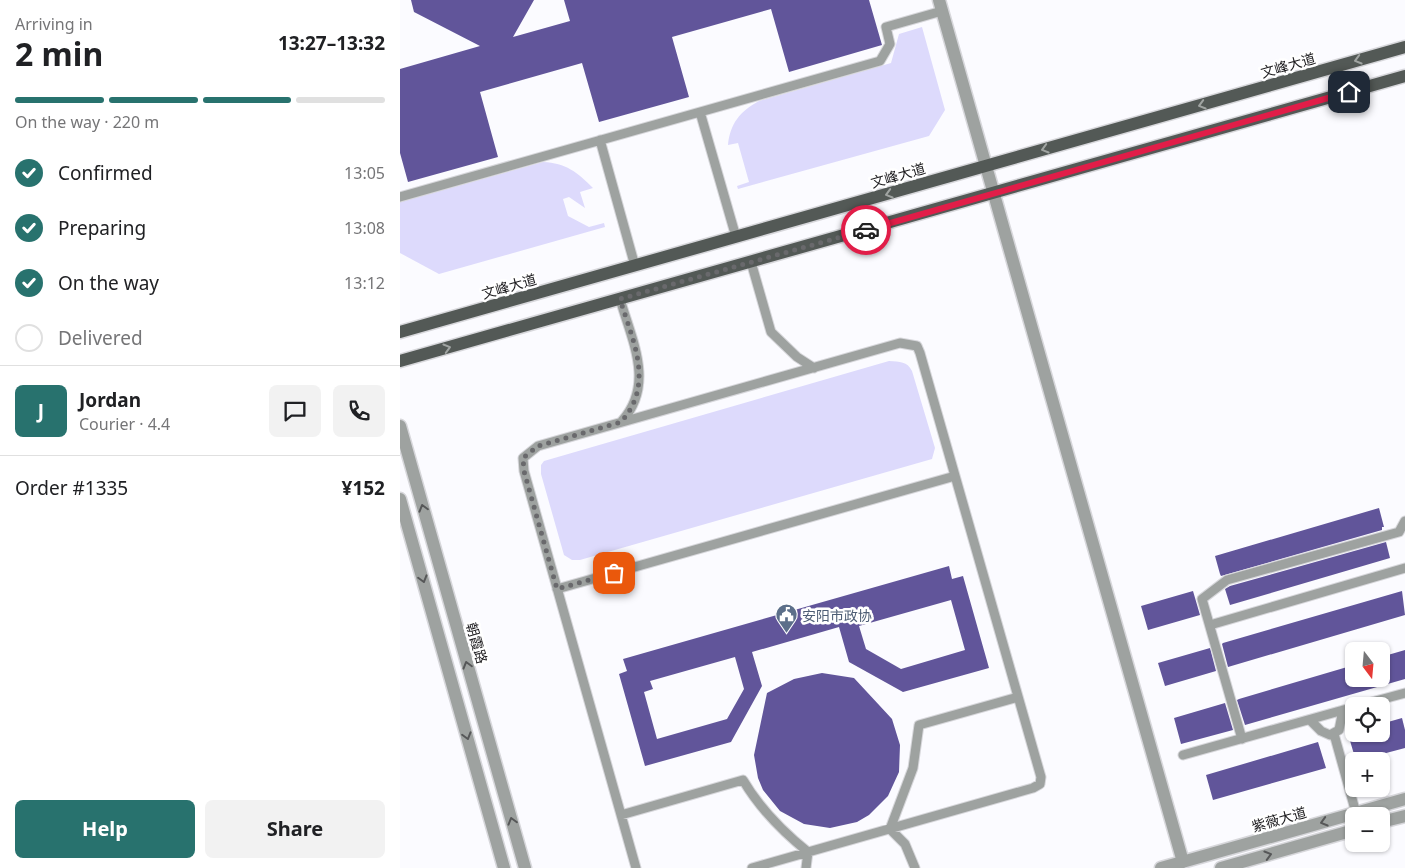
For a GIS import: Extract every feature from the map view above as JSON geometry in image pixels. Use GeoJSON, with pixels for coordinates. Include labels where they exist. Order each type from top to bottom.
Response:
{"type":"FeatureCollection","features":[{"type":"Feature","properties":{"kind":"main road","name":"文峰大道"},"geometry":{"type":"LineString","coordinates":[[400,332],[1405,47]]}},
{"type":"Feature","properties":{"kind":"main road"},"geometry":{"type":"LineString","coordinates":[[400,362],[1405,76]]}},
{"type":"Feature","properties":{"kind":"street"},"geometry":{"type":"LineString","coordinates":[[940,6],[1183,862]]}},
{"type":"Feature","properties":{"kind":"street","name":"朝霞路"},"geometry":{"type":"LineString","coordinates":[[400,426],[525,868]]}},
{"type":"Feature","properties":{"kind":"street"},"geometry":{"type":"LineString","coordinates":[[400,499],[504,868]]}},
{"type":"Feature","properties":{"kind":"street","name":"紫薇大道"},"geometry":{"type":"LineString","coordinates":[[1377,807],[1405,799]]}},
{"type":"Feature","properties":{"kind":"street","name":"紫薇大道"},"geometry":{"type":"LineString","coordinates":[[1161,868],[1345,816]]}},
{"type":"Feature","properties":{"kind":"street"},"geometry":{"type":"LineString","coordinates":[[1390,820],[1405,816]]}},
{"type":"Feature","properties":{"kind":"street"},"geometry":{"type":"LineString","coordinates":[[1221,868],[1345,833]]}},
{"type":"Feature","properties":{"kind":"lane"},"geometry":{"type":"LineString","coordinates":[[400,197],[880,61],[890,44],[886,27],[940,6]]}},
{"type":"Feature","properties":{"kind":"lane"},"geometry":{"type":"LineString","coordinates":[[700,112],[736,237]]}},
{"type":"Feature","properties":{"kind":"lane"},"geometry":{"type":"LineString","coordinates":[[600,140],[635,266]]}},
{"type":"Feature","properties":{"kind":"lane"},"geometry":{"type":"LineString","coordinates":[[751,262],[771,332],[797,357],[814,368]]}},
{"type":"Feature","properties":{"kind":"lane"},"geometry":{"type":"LineString","coordinates":[[620,299],[641,372],[635,404],[621,422]]}},
{"type":"Feature","properties":{"kind":"lane"},"geometry":{"type":"LineString","coordinates":[[636,868],[524,471],[523,458],[538,446],[621,422],[900,343],[917,346],[1041,778],[1040,784],[1033,788],[752,868]]}},
{"type":"Feature","properties":{"kind":"lane"},"geometry":{"type":"LineString","coordinates":[[557,589],[955,476]]}},
{"type":"Feature","properties":{"kind":"lane"},"geometry":{"type":"LineString","coordinates":[[1242,739],[1202,599],[1227,580],[1399,532],[1405,521]]}},
{"type":"Feature","properties":{"kind":"lane"},"geometry":{"type":"LineString","coordinates":[[1210,625],[1405,568]]}},
{"type":"Feature","properties":{"kind":"lane"},"geometry":{"type":"LineString","coordinates":[[1390,697],[1405,693]]}},
{"type":"Feature","properties":{"kind":"lane"},"geometry":{"type":"LineString","coordinates":[[890,829],[914,768],[919,725],[1018,697]]}},
{"type":"Feature","properties":{"kind":"lane"},"geometry":{"type":"LineString","coordinates":[[1184,755],[1344,710],[1341,724],[1334,734]]}},
{"type":"Feature","properties":{"kind":"lane"},"geometry":{"type":"LineString","coordinates":[[1310,720],[1326,734],[1334,734]]}},
{"type":"Feature","properties":{"kind":"lane"},"geometry":{"type":"LineString","coordinates":[[1334,734],[1354,807]]}},
{"type":"Feature","properties":{"kind":"lane"},"geometry":{"type":"LineString","coordinates":[[621,815],[742,780],[753,797],[779,828],[808,852]]}},
{"type":"Feature","properties":{"kind":"lane"},"geometry":{"type":"LineString","coordinates":[[890,829],[905,844],[915,868]]}},
{"type":"Feature","properties":{"kind":"lane"},"geometry":{"type":"LineString","coordinates":[[806,868],[808,852]]}},
{"type":"Feature","properties":{"kind":"shaded area"},"geometry":{"type":"Polygon","coordinates":[[[922,27],[945,110],[929,136],[738,189],[737,186],[749,182],[738,143],[728,145],[734,124],[746,109],[759,101],[891,63],[899,34],[922,27]]]}},
{"type":"Feature","properties":{"kind":"shaded area"},"geometry":{"type":"Polygon","coordinates":[[[543,162],[558,164],[571,169],[593,188],[580,192],[585,208],[569,197],[563,199],[568,216],[589,227],[604,223],[605,227],[439,274],[400,253],[400,202],[543,162]]]}},
{"type":"Feature","properties":{"kind":"shaded area"},"geometry":{"type":"Polygon","coordinates":[[[889,361],[905,364],[912,371],[935,448],[932,459],[580,560],[572,560],[564,555],[541,474],[541,465],[544,461],[889,361]]]}},
{"type":"Feature","properties":{"kind":"building"},"geometry":{"type":"Polygon","coordinates":[[[411,0],[534,0],[513,37],[570,21],[564,0],[869,0],[882,45],[789,72],[771,9],[672,37],[689,97],[599,122],[582,63],[480,92],[498,157],[408,182],[400,153],[400,69],[480,46],[414,12],[411,0]]]}},
{"type":"Feature","properties":{"kind":"building"},"geometry":{"type":"Polygon","coordinates":[[[1379,508],[1384,527],[1382,527],[1382,530],[1221,576],[1220,574],[1215,556],[1379,508]]]}},
{"type":"Feature","properties":{"kind":"building"},"geometry":{"type":"Polygon","coordinates":[[[1386,542],[1390,558],[1230,605],[1225,589],[1230,586],[1386,542]]]}},
{"type":"Feature","properties":{"kind":"building"},"geometry":{"type":"Polygon","coordinates":[[[949,566],[952,579],[963,576],[989,668],[903,692],[849,662],[839,627],[752,652],[762,686],[731,742],[645,766],[619,674],[627,671],[623,659],[949,566]],[[951,600],[859,626],[866,649],[901,669],[965,650],[951,600]],[[735,657],[650,681],[653,689],[644,692],[657,739],[727,719],[744,689],[735,657]]]}},
{"type":"Feature","properties":{"kind":"building"},"geometry":{"type":"Polygon","coordinates":[[[1193,591],[1200,615],[1148,630],[1141,606],[1193,591]]]}},
{"type":"Feature","properties":{"kind":"building"},"geometry":{"type":"Polygon","coordinates":[[[1402,591],[1405,615],[1228,667],[1223,643],[1402,591]]]}},
{"type":"Feature","properties":{"kind":"building"},"geometry":{"type":"Polygon","coordinates":[[[1210,648],[1216,671],[1165,686],[1158,663],[1210,648]]]}},
{"type":"Feature","properties":{"kind":"building"},"geometry":{"type":"Polygon","coordinates":[[[1405,650],[1405,679],[1390,683],[1390,654],[1405,650]]]}},
{"type":"Feature","properties":{"kind":"building"},"geometry":{"type":"Polygon","coordinates":[[[1345,668],[1345,688],[1374,688],[1245,725],[1237,700],[1345,668]]]}},
{"type":"Feature","properties":{"kind":"building"},"geometry":{"type":"Polygon","coordinates":[[[822,673],[854,678],[892,719],[900,745],[899,772],[888,796],[869,815],[857,822],[830,828],[804,824],[780,811],[763,790],[758,778],[754,755],[767,693],[794,679],[822,673]]]}},
{"type":"Feature","properties":{"kind":"building"},"geometry":{"type":"Polygon","coordinates":[[[1225,703],[1233,730],[1181,744],[1174,718],[1225,703]]]}},
{"type":"Feature","properties":{"kind":"building"},"geometry":{"type":"Polygon","coordinates":[[[1402,718],[1405,730],[1405,748],[1390,752],[1353,752],[1350,742],[1390,742],[1390,721],[1402,718]]]}},
{"type":"Feature","properties":{"kind":"building"},"geometry":{"type":"Polygon","coordinates":[[[1318,742],[1326,768],[1213,800],[1206,775],[1318,742]]]}},
{"type":"Feature","properties":{"kind":"way so far"},"geometry":{"type":"LineString","coordinates":[[614,573],[557,589],[524,471],[523,458],[529,451],[538,446],[621,422],[635,404],[641,372],[620,299],[866,230]]}},
{"type":"Feature","properties":{"kind":"place","name":"安阳市政协"},"geometry":{"type":"Point","coordinates":[786,634]}},
{"type":"Feature","properties":{"kind":"route"},"geometry":{"type":"LineString","coordinates":[[866,230],[1349,92]]}}]}
